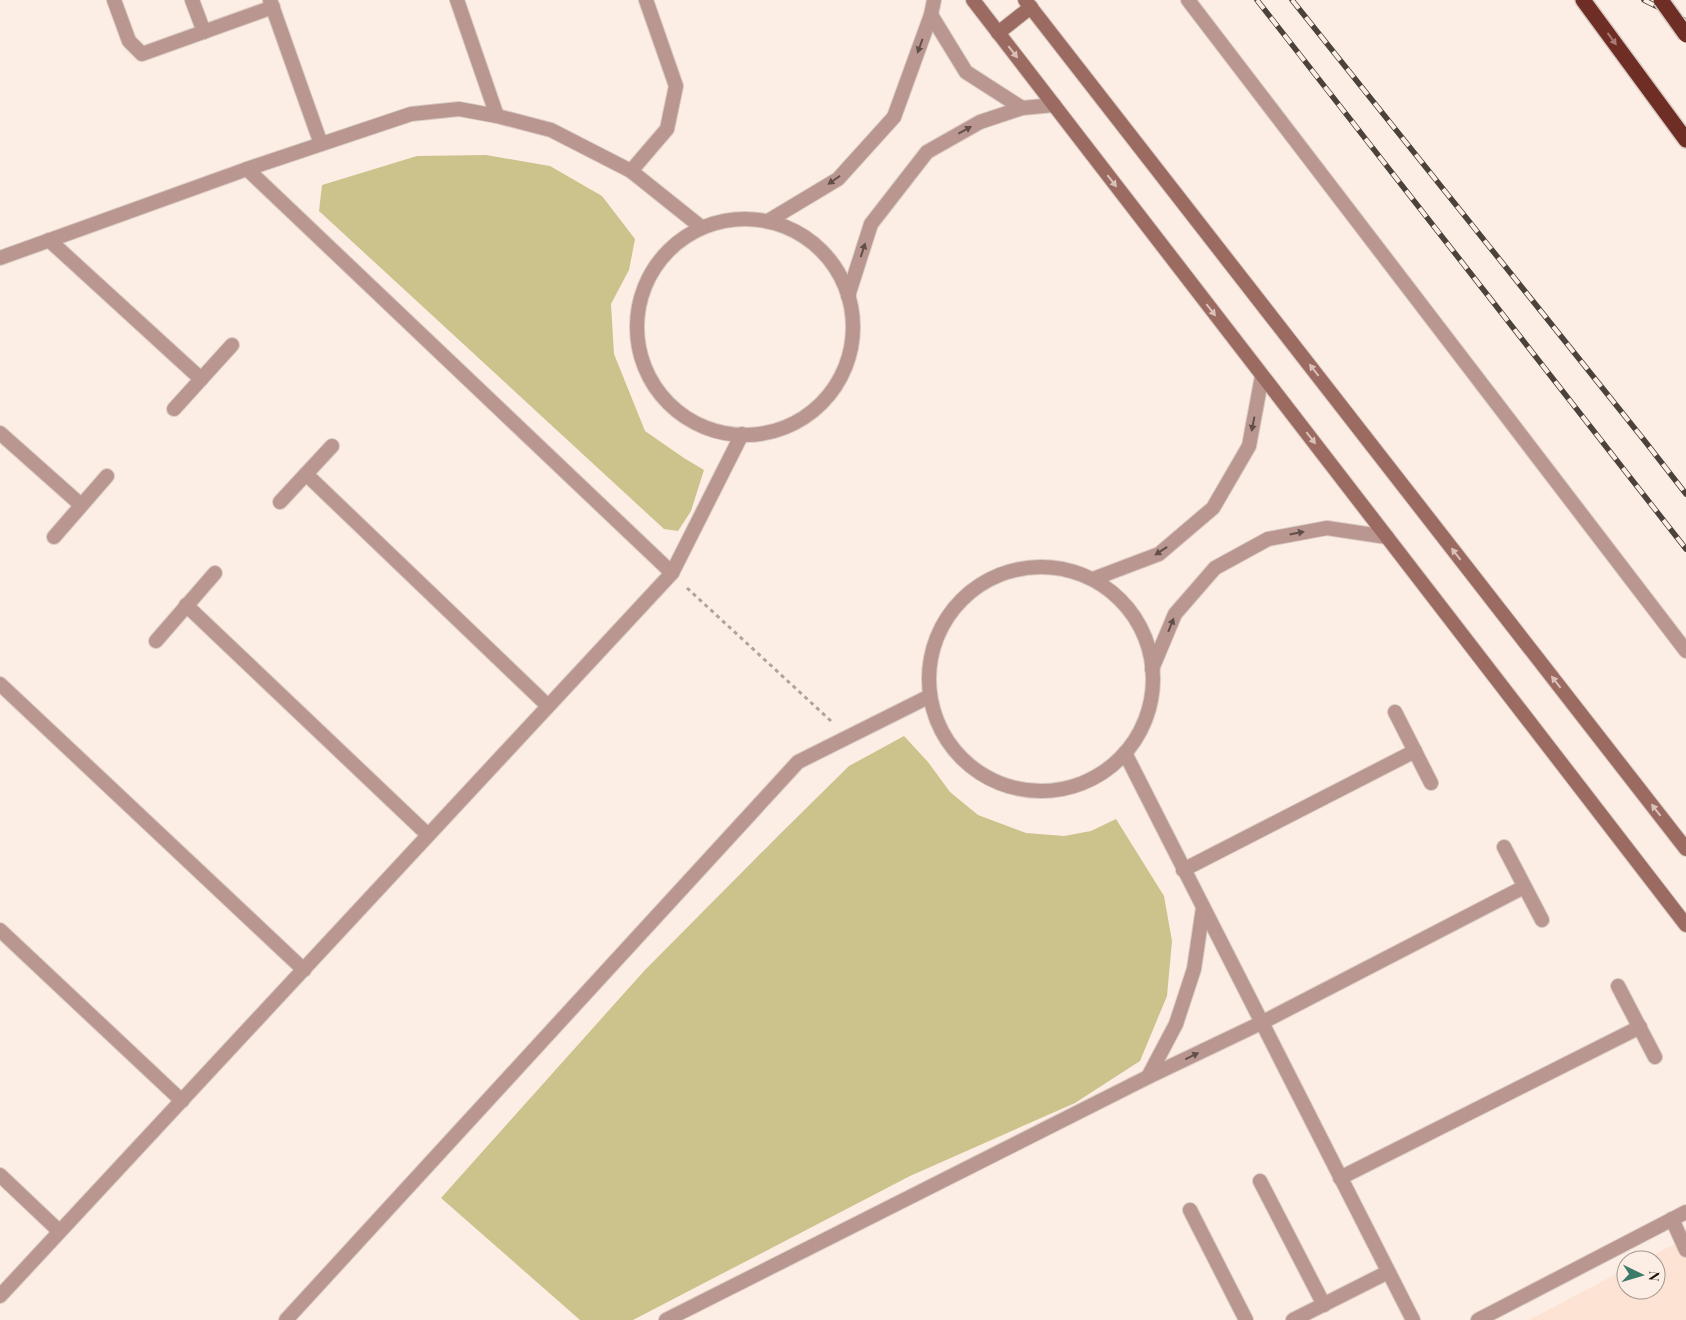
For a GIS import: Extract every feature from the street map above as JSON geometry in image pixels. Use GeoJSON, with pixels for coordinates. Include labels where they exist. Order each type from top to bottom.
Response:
{"type":"FeatureCollection","features":[{"type":"Feature","properties":{"kind":"highway"},"geometry":{"type":"LineString","coordinates":[[1583,0],[1686,140]]}},
{"type":"Feature","properties":{"kind":"highway"},"geometry":{"type":"LineString","coordinates":[[1661,0],[1686,35]]}},
{"type":"Feature","properties":{"kind":"main road"},"geometry":{"type":"LineString","coordinates":[[973,0],[1686,925]]}},
{"type":"Feature","properties":{"kind":"main road"},"geometry":{"type":"LineString","coordinates":[[998,33],[1028,4],[1686,849]]}},
{"type":"Feature","properties":{"kind":"street"},"geometry":{"type":"LineString","coordinates":[[114,0],[128,41],[142,54],[204,32],[272,4],[320,144]]}},
{"type":"Feature","properties":{"kind":"street"},"geometry":{"type":"LineString","coordinates":[[192,0],[204,32]]}},
{"type":"Feature","properties":{"kind":"street"},"geometry":{"type":"LineString","coordinates":[[457,0],[498,116]]}},
{"type":"Feature","properties":{"kind":"street"},"geometry":{"type":"LineString","coordinates":[[631,171],[667,129],[676,86],[646,0]]}},
{"type":"Feature","properties":{"kind":"street"},"geometry":{"type":"LineString","coordinates":[[768,221],[838,179],[894,117],[931,16],[934,0]]}},
{"type":"Feature","properties":{"kind":"street"},"geometry":{"type":"LineString","coordinates":[[1188,0],[1686,651]]}},
{"type":"Feature","properties":{"kind":"street"},"geometry":{"type":"LineString","coordinates":[[931,16],[966,72],[1022,108]]}},
{"type":"Feature","properties":{"kind":"street"},"geometry":{"type":"LineString","coordinates":[[848,296],[871,224],[926,152],[980,122],[1022,108],[1054,105]]}},
{"type":"Feature","properties":{"kind":"street"},"geometry":{"type":"LineString","coordinates":[[0,258],[247,169],[411,114],[459,109],[498,116],[552,130],[631,171],[701,227]]}},
{"type":"Feature","properties":{"kind":"street"},"geometry":{"type":"LineString","coordinates":[[247,169],[672,574]]}},
{"type":"Feature","properties":{"kind":"street"},"geometry":{"type":"LineString","coordinates":[[745,218],[768,221],[789,228],[809,240],[826,255],[839,274],[848,296],[852,319],[851,343],[845,366],[834,387],[819,405],[800,420],[779,430],[756,435],[712,430],[692,422],[675,410],[660,394],[649,377],[641,357],[638,336],[637,315],[642,293],[652,272],[665,254],[682,239],[701,227],[723,220],[745,218]]}},
{"type":"Feature","properties":{"kind":"street"},"geometry":{"type":"LineString","coordinates":[[49,240],[201,378]]}},
{"type":"Feature","properties":{"kind":"street"},"geometry":{"type":"LineString","coordinates":[[174,409],[232,345]]}},
{"type":"Feature","properties":{"kind":"street"},"geometry":{"type":"LineString","coordinates":[[1093,579],[1159,554],[1213,508],[1249,446],[1262,376]]}},
{"type":"Feature","properties":{"kind":"street"},"geometry":{"type":"LineString","coordinates":[[0,433],[81,505]]}},
{"type":"Feature","properties":{"kind":"street"},"geometry":{"type":"LineString","coordinates":[[0,1296],[672,574],[742,434]]}},
{"type":"Feature","properties":{"kind":"street"},"geometry":{"type":"LineString","coordinates":[[280,502],[332,446]]}},
{"type":"Feature","properties":{"kind":"street"},"geometry":{"type":"LineString","coordinates":[[306,474],[548,706]]}},
{"type":"Feature","properties":{"kind":"street"},"geometry":{"type":"LineString","coordinates":[[54,537],[107,476]]}},
{"type":"Feature","properties":{"kind":"street"},"geometry":{"type":"LineString","coordinates":[[1152,670],[1175,614],[1215,568],[1268,539],[1319,529],[1327,528],[1387,537]]}},
{"type":"Feature","properties":{"kind":"street"},"geometry":{"type":"LineString","coordinates":[[1046,567],[1070,571],[1093,579],[1112,592],[1127,608],[1140,627],[1148,648],[1152,670],[1152,693],[1147,715],[1138,735],[1125,753],[1109,768],[1090,780],[1069,788],[1047,792],[1003,785],[983,775],[963,760],[948,742],[937,720],[930,696],[929,671],[934,647],[944,624],[958,604],[976,588],[998,576],[1021,568],[1046,567]]}},
{"type":"Feature","properties":{"kind":"street"},"geometry":{"type":"LineString","coordinates":[[156,641],[215,573]]}},
{"type":"Feature","properties":{"kind":"street"},"geometry":{"type":"LineString","coordinates":[[186,605],[428,836]]}},
{"type":"Feature","properties":{"kind":"street"},"geometry":{"type":"LineString","coordinates":[[0,684],[304,970]]}},
{"type":"Feature","properties":{"kind":"street"},"geometry":{"type":"LineString","coordinates":[[286,1320],[798,762],[930,696]]}},
{"type":"Feature","properties":{"kind":"street"},"geometry":{"type":"LineString","coordinates":[[1395,712],[1431,783]]}},
{"type":"Feature","properties":{"kind":"street"},"geometry":{"type":"LineString","coordinates":[[1183,870],[1415,751]]}},
{"type":"Feature","properties":{"kind":"street"},"geometry":{"type":"LineString","coordinates":[[1125,753],[1413,1320]]}},
{"type":"Feature","properties":{"kind":"street"},"geometry":{"type":"LineString","coordinates":[[1504,847],[1542,920]]}},
{"type":"Feature","properties":{"kind":"street"},"geometry":{"type":"LineString","coordinates":[[666,1320],[1148,1077],[1262,1022],[1524,886]]}},
{"type":"Feature","properties":{"kind":"street"},"geometry":{"type":"LineString","coordinates":[[1148,1077],[1176,1024],[1194,969],[1203,908]]}},
{"type":"Feature","properties":{"kind":"street"},"geometry":{"type":"LineString","coordinates":[[0,930],[182,1101]]}},
{"type":"Feature","properties":{"kind":"street"},"geometry":{"type":"LineString","coordinates":[[1618,986],[1655,1057]]}},
{"type":"Feature","properties":{"kind":"street"},"geometry":{"type":"LineString","coordinates":[[1340,1178],[1640,1027]]}},
{"type":"Feature","properties":{"kind":"street"},"geometry":{"type":"LineString","coordinates":[[0,1175],[59,1232]]}},
{"type":"Feature","properties":{"kind":"street"},"geometry":{"type":"LineString","coordinates":[[1260,1181],[1324,1305]]}},
{"type":"Feature","properties":{"kind":"street"},"geometry":{"type":"LineString","coordinates":[[1190,1210],[1246,1320]]}},
{"type":"Feature","properties":{"kind":"street"},"geometry":{"type":"LineString","coordinates":[[1478,1320],[1686,1212]]}},
{"type":"Feature","properties":{"kind":"street"},"geometry":{"type":"LineString","coordinates":[[1672,1219],[1686,1250]]}},
{"type":"Feature","properties":{"kind":"street"},"geometry":{"type":"LineString","coordinates":[[1293,1320],[1388,1272]]}},
{"type":"Feature","properties":{"kind":"path"},"geometry":{"type":"LineString","coordinates":[[672,574],[848,737]]}},
{"type":"Feature","properties":{"kind":"shaded area"},"geometry":{"type":"Polygon","coordinates":[[[486,155],[550,166],[602,196],[635,239],[629,270],[611,304],[614,354],[645,431],[704,470],[691,511],[678,531],[664,529],[319,211],[322,185],[417,156],[486,155]]]}},
{"type":"Feature","properties":{"kind":"shaded area"},"geometry":{"type":"Polygon","coordinates":[[[904,736],[928,762],[950,792],[978,815],[1026,833],[1064,836],[1091,831],[1116,819],[1164,896],[1172,941],[1167,996],[1140,1061],[1075,1103],[910,1176],[633,1320],[580,1320],[441,1198],[644,971],[780,834],[849,766],[904,736]]]}},
{"type":"Feature","properties":{"kind":"shaded area"},"geometry":{"type":"Polygon","coordinates":[[[1686,1238],[1686,1320],[1529,1320],[1616,1274],[1616,1300],[1666,1300],[1666,1250],[1663,1250],[1686,1238]]]}},
{"type":"Feature","properties":{"kind":"railway"},"geometry":{"type":"LineString","coordinates":[[1257,0],[1686,549]]}},
{"type":"Feature","properties":{"kind":"railway"},"geometry":{"type":"LineString","coordinates":[[1292,0],[1686,494]]}},
{"type":"Feature","properties":{"kind":"railway"},"geometry":{"type":"LineString","coordinates":[[1644,0],[1686,21]]}}]}
